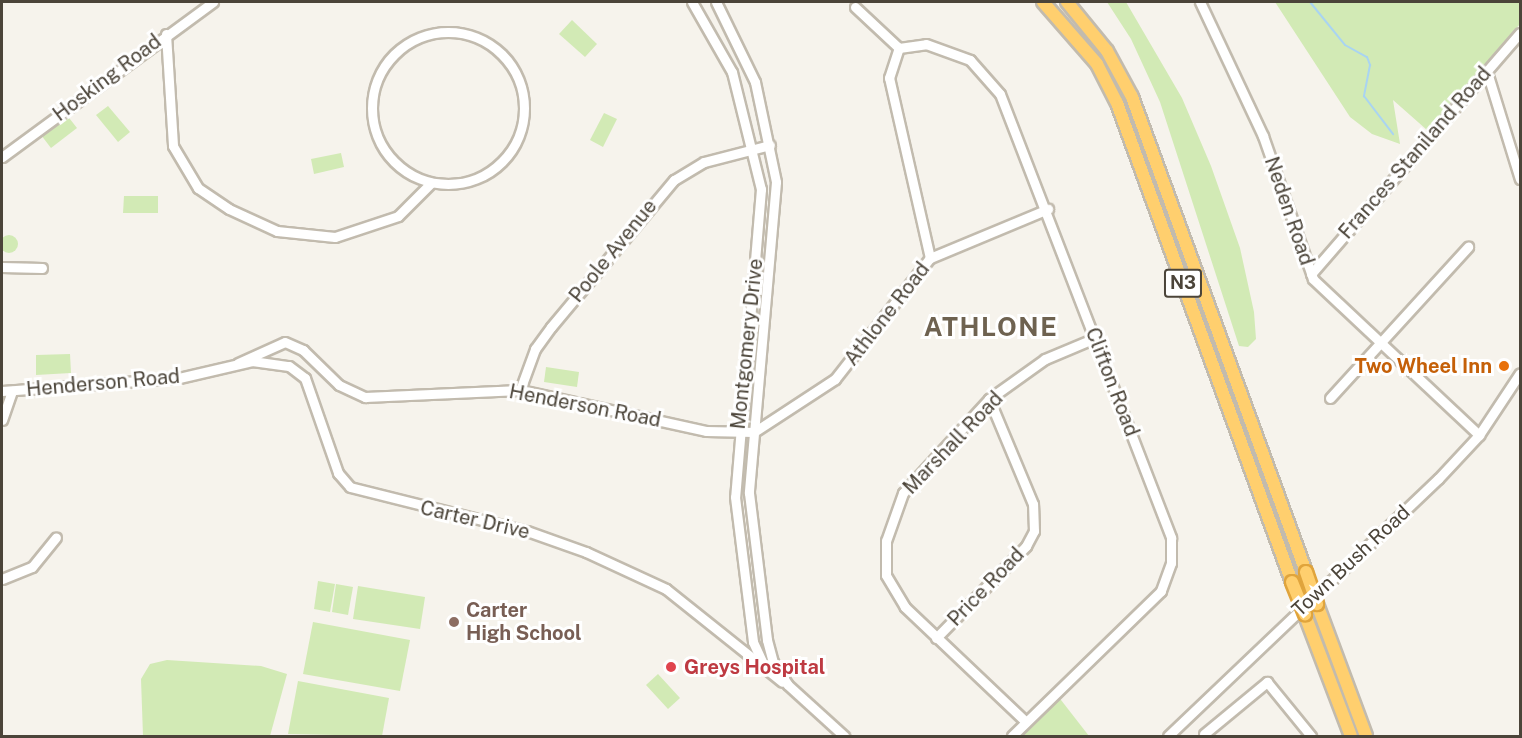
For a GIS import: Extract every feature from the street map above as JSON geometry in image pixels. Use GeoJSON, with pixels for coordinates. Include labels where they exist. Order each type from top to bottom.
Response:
{"type":"FeatureCollection","features":[{"type":"Feature","properties":{"kind":"highway","name":"N3"},"geometry":{"type":"LineString","coordinates":[[1043,2],[1093,58],[1117,104],[1292,582],[1351,736]]}},
{"type":"Feature","properties":{"kind":"highway","name":"N3"},"geometry":{"type":"LineString","coordinates":[[1067,2],[1107,51],[1132,97],[1366,736]]}},
{"type":"Feature","properties":{"kind":"street","name":"Hosking Road"},"geometry":{"type":"LineString","coordinates":[[2,157],[166,34],[213,2]]}},
{"type":"Feature","properties":{"kind":"street","name":"Montgomery Drive"},"geometry":{"type":"LineString","coordinates":[[692,2],[732,72],[761,201],[737,435],[738,528],[753,642],[765,668],[844,736]]}},
{"type":"Feature","properties":{"kind":"street","name":"Montgomery Drive"},"geometry":{"type":"LineString","coordinates":[[716,2],[744,52],[770,142],[777,193],[754,432],[752,526],[767,640],[775,668],[788,686]]}},
{"type":"Feature","properties":{"kind":"street","name":"Neden Road"},"geometry":{"type":"LineString","coordinates":[[1200,2],[1263,136],[1311,274],[1479,435]]}},
{"type":"Feature","properties":{"kind":"street"},"geometry":{"type":"LineString","coordinates":[[855,7],[899,48],[890,62],[890,98],[930,258]]}},
{"type":"Feature","properties":{"kind":"street"},"geometry":{"type":"LineString","coordinates":[[166,34],[173,146],[198,188],[229,209],[277,231],[335,237],[398,216],[431,183],[462,183],[492,171],[515,147],[522,124],[523,98],[510,63],[487,42],[458,32],[428,36],[391,57],[371,99],[380,146],[401,169],[431,183]]}},
{"type":"Feature","properties":{"kind":"street","name":"Frances Staniland Road"},"geometry":{"type":"LineString","coordinates":[[1311,274],[1520,36]]}},
{"type":"Feature","properties":{"kind":"street","name":"Clifton Road"},"geometry":{"type":"LineString","coordinates":[[899,48],[941,46],[984,73],[1000,94],[1048,209],[1171,538],[1169,578],[1146,610],[1025,720],[1012,736]]}},
{"type":"Feature","properties":{"kind":"street"},"geometry":{"type":"LineString","coordinates":[[1487,72],[1521,179]]}},
{"type":"Feature","properties":{"kind":"street","name":"Poole Avenue"},"geometry":{"type":"LineString","coordinates":[[520,390],[535,349],[660,194],[686,170],[749,149],[759,138],[770,142]]}},
{"type":"Feature","properties":{"kind":"street","name":"Athlone Road"},"geometry":{"type":"LineString","coordinates":[[737,435],[754,432],[835,379],[930,258],[1048,209]]}},
{"type":"Feature","properties":{"kind":"street"},"geometry":{"type":"LineString","coordinates":[[1330,398],[1384,345],[1468,247]]}},
{"type":"Feature","properties":{"kind":"street"},"geometry":{"type":"LineString","coordinates":[[2,267],[42,268]]}},
{"type":"Feature","properties":{"kind":"street"},"geometry":{"type":"LineString","coordinates":[[752,296],[766,297]]}},
{"type":"Feature","properties":{"kind":"street"},"geometry":{"type":"LineString","coordinates":[[750,306],[765,308]]}},
{"type":"Feature","properties":{"kind":"street","name":"Marshall Road"},"geometry":{"type":"LineString","coordinates":[[1025,720],[936,638],[892,590],[886,574],[890,522],[903,493],[989,399],[1045,359],[1095,338]]}},
{"type":"Feature","properties":{"kind":"street"},"geometry":{"type":"LineString","coordinates":[[269,361],[272,344]]}},
{"type":"Feature","properties":{"kind":"street","name":"Henderson Road"},"geometry":{"type":"LineString","coordinates":[[238,363],[272,344],[297,346],[339,385],[365,397],[520,390],[737,435]]}},
{"type":"Feature","properties":{"kind":"street","name":"Henderson Road"},"geometry":{"type":"LineString","coordinates":[[2,391],[179,378],[238,363],[269,361]]}},
{"type":"Feature","properties":{"kind":"street","name":"Carter Drive"},"geometry":{"type":"LineString","coordinates":[[269,361],[305,378],[338,473],[350,487],[527,531],[586,552],[666,589],[765,668]]}},
{"type":"Feature","properties":{"kind":"street","name":"Town Bush Road"},"geometry":{"type":"LineString","coordinates":[[1168,736],[1479,435],[1521,373]]}},
{"type":"Feature","properties":{"kind":"street"},"geometry":{"type":"LineString","coordinates":[[2,420],[12,391]]}},
{"type":"Feature","properties":{"kind":"street","name":"Price Road"},"geometry":{"type":"LineString","coordinates":[[936,638],[1026,546],[1034,531],[1033,504],[989,399]]}},
{"type":"Feature","properties":{"kind":"street"},"geometry":{"type":"LineString","coordinates":[[738,528],[752,526]]}},
{"type":"Feature","properties":{"kind":"street"},"geometry":{"type":"LineString","coordinates":[[2,579],[32,567],[56,537]]}},
{"type":"Feature","properties":{"kind":"street"},"geometry":{"type":"LineString","coordinates":[[740,544],[753,541]]}},
{"type":"Feature","properties":{"kind":"street"},"geometry":{"type":"LineString","coordinates":[[733,642],[767,640]]}},
{"type":"Feature","properties":{"kind":"street"},"geometry":{"type":"LineString","coordinates":[[1204,734],[1267,682],[1311,736]]}},
{"type":"Feature","properties":{"kind":"green space"},"geometry":{"type":"Polygon","coordinates":[[[1107,2],[1126,2],[1182,98],[1211,166],[1240,248],[1254,312],[1256,339],[1248,347],[1239,346],[1160,102],[1131,39],[1107,2]]]}},
{"type":"Feature","properties":{"kind":"green space"},"geometry":{"type":"Polygon","coordinates":[[[1275,2],[1520,2],[1520,24],[1427,130],[1393,100],[1400,144],[1372,134],[1350,117],[1275,2]]]}},
{"type":"Feature","properties":{"kind":"green space"},"geometry":{"type":"Polygon","coordinates":[[[572,20],[597,44],[585,57],[559,34],[572,20]]]}},
{"type":"Feature","properties":{"kind":"green space"},"geometry":{"type":"Polygon","coordinates":[[[108,106],[130,132],[118,142],[96,115],[108,106]]]}},
{"type":"Feature","properties":{"kind":"green space"},"geometry":{"type":"Polygon","coordinates":[[[604,113],[617,119],[603,147],[590,140],[604,113]]]}},
{"type":"Feature","properties":{"kind":"green space"},"geometry":{"type":"Polygon","coordinates":[[[66,114],[77,128],[51,148],[41,135],[66,114]]]}},
{"type":"Feature","properties":{"kind":"green space"},"geometry":{"type":"Polygon","coordinates":[[[341,153],[344,167],[314,174],[311,159],[341,153]]]}},
{"type":"Feature","properties":{"kind":"green space"},"geometry":{"type":"Polygon","coordinates":[[[124,196],[158,196],[158,213],[123,213],[124,196]]]}},
{"type":"Feature","properties":{"kind":"green space"},"geometry":{"type":"Polygon","coordinates":[[[9,235],[15,238],[18,244],[15,250],[9,253],[3,250],[0,244],[3,238],[9,235]]]}},
{"type":"Feature","properties":{"kind":"green space"},"geometry":{"type":"Polygon","coordinates":[[[70,354],[71,373],[36,375],[36,355],[70,354]]]}},
{"type":"Feature","properties":{"kind":"green space"},"geometry":{"type":"Polygon","coordinates":[[[546,367],[579,372],[577,387],[544,382],[546,367]]]}},
{"type":"Feature","properties":{"kind":"green space"},"geometry":{"type":"Polygon","coordinates":[[[318,581],[335,584],[330,612],[314,609],[318,581]]]}},
{"type":"Feature","properties":{"kind":"green space"},"geometry":{"type":"Polygon","coordinates":[[[336,584],[353,587],[348,615],[332,612],[336,584]]]}},
{"type":"Feature","properties":{"kind":"green space"},"geometry":{"type":"Polygon","coordinates":[[[358,586],[425,597],[420,629],[353,619],[358,586]]]}},
{"type":"Feature","properties":{"kind":"green space"},"geometry":{"type":"Polygon","coordinates":[[[313,622],[410,640],[400,691],[303,674],[313,622]]]}},
{"type":"Feature","properties":{"kind":"green space"},"geometry":{"type":"Polygon","coordinates":[[[167,660],[261,666],[287,674],[270,736],[143,736],[141,679],[150,664],[167,660]]]}},
{"type":"Feature","properties":{"kind":"green space"},"geometry":{"type":"Polygon","coordinates":[[[658,674],[680,698],[668,709],[646,685],[658,674]]]}},
{"type":"Feature","properties":{"kind":"green space"},"geometry":{"type":"Polygon","coordinates":[[[298,681],[389,698],[382,736],[288,734],[298,681]]]}},
{"type":"Feature","properties":{"kind":"green space"},"geometry":{"type":"Polygon","coordinates":[[[1054,691],[1089,736],[1014,736],[1054,691]]]}},
{"type":"Feature","properties":{"kind":"waterway"},"geometry":{"type":"LineString","coordinates":[[1310,2],[1345,45],[1367,57],[1370,65],[1364,96],[1393,134]]}},
{"type":"Feature","properties":{"kind":"place","name":"Two Wheel Inn"},"geometry":{"type":"Point","coordinates":[1504,366]}},
{"type":"Feature","properties":{"kind":"place","name":"Carter High School"},"geometry":{"type":"Point","coordinates":[454,622]}},
{"type":"Feature","properties":{"kind":"place","name":"Greys Hospital"},"geometry":{"type":"Point","coordinates":[671,667]}},
{"type":"Feature","properties":{"kind":"district","name":"ATHLONE"},"geometry":{"type":"Point","coordinates":[991,327]}}]}
